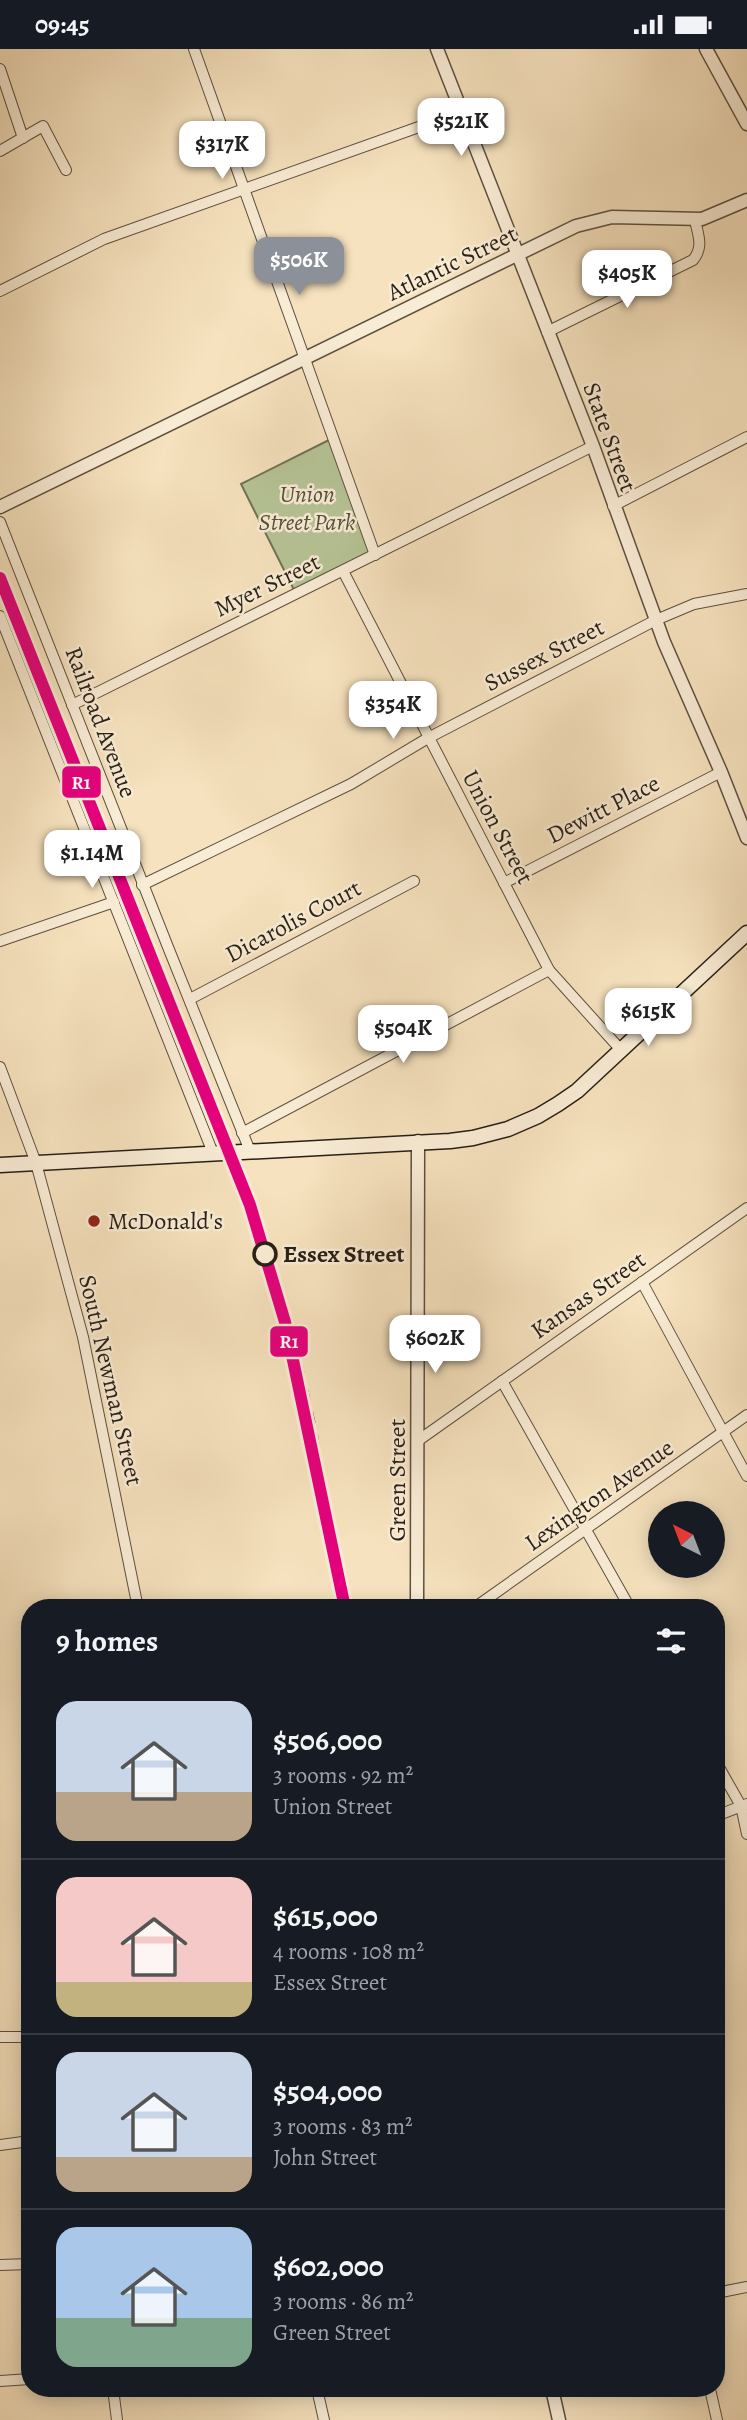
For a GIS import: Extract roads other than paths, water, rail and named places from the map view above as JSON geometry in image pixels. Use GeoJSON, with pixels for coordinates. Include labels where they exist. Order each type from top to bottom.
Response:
{"type":"FeatureCollection","features":[{"type":"Feature","properties":{"kind":"main road"},"geometry":{"type":"LineString","coordinates":[[0,1165],[473,1138],[517,1126],[567,1098],[747,933]]}},
{"type":"Feature","properties":{"kind":"street"},"geometry":{"type":"LineString","coordinates":[[194,49],[375,555]]}},
{"type":"Feature","properties":{"kind":"street","name":"State Street"},"geometry":{"type":"LineString","coordinates":[[437,49],[593,446],[656,620],[747,838]]}},
{"type":"Feature","properties":{"kind":"street"},"geometry":{"type":"LineString","coordinates":[[706,49],[747,124]]}},
{"type":"Feature","properties":{"kind":"street"},"geometry":{"type":"LineString","coordinates":[[0,69],[23,138]]}},
{"type":"Feature","properties":{"kind":"street"},"geometry":{"type":"LineString","coordinates":[[0,291],[104,239],[461,112]]}},
{"type":"Feature","properties":{"kind":"street"},"geometry":{"type":"LineString","coordinates":[[0,151],[43,126],[66,170]]}},
{"type":"Feature","properties":{"kind":"street","name":"Atlantic Street"},"geometry":{"type":"LineString","coordinates":[[0,507],[576,226],[595,220],[632,217],[695,220],[709,218],[747,200]]}},
{"type":"Feature","properties":{"kind":"street"},"geometry":{"type":"LineString","coordinates":[[547,332],[693,260],[699,254],[701,246],[695,220]]}},
{"type":"Feature","properties":{"kind":"street"},"geometry":{"type":"LineString","coordinates":[[613,506],[747,437]]}},
{"type":"Feature","properties":{"kind":"street","name":"Myer Street"},"geometry":{"type":"LineString","coordinates":[[72,705],[593,446]]}},
{"type":"Feature","properties":{"kind":"street","name":"Railroad Avenue"},"geometry":{"type":"LineString","coordinates":[[0,522],[142,885],[250,1151]]}},
{"type":"Feature","properties":{"kind":"street","name":"Union Street"},"geometry":{"type":"LineString","coordinates":[[343,571],[549,969],[621,1050]]}},
{"type":"Feature","properties":{"kind":"street","name":"Sussex Street"},"geometry":{"type":"LineString","coordinates":[[142,885],[351,784],[428,739],[656,620],[694,604],[747,594]]}},
{"type":"Feature","properties":{"kind":"street"},"geometry":{"type":"LineString","coordinates":[[0,616],[213,1153]]}},
{"type":"Feature","properties":{"kind":"street","name":"Dewitt Place"},"geometry":{"type":"LineString","coordinates":[[505,883],[721,772]]}},
{"type":"Feature","properties":{"kind":"street","name":"Dicarolis Court"},"geometry":{"type":"LineString","coordinates":[[190,999],[414,881]]}},
{"type":"Feature","properties":{"kind":"street"},"geometry":{"type":"LineString","coordinates":[[0,941],[114,902]]}},
{"type":"Feature","properties":{"kind":"street"},"geometry":{"type":"LineString","coordinates":[[242,1133],[549,969]]}},
{"type":"Feature","properties":{"kind":"street","name":"South Newman Street"},"geometry":{"type":"LineString","coordinates":[[0,1067],[36,1163],[83,1336],[136,1599]]}},
{"type":"Feature","properties":{"kind":"street","name":"Green Street"},"geometry":{"type":"LineString","coordinates":[[418,1141],[418,1599]]}},
{"type":"Feature","properties":{"kind":"street","name":"Kansas Street"},"geometry":{"type":"LineString","coordinates":[[419,1440],[747,1208]]}},
{"type":"Feature","properties":{"kind":"street"},"geometry":{"type":"LineString","coordinates":[[642,1282],[747,1476]]}},
{"type":"Feature","properties":{"kind":"street"},"geometry":{"type":"LineString","coordinates":[[502,1381],[624,1599]]}},
{"type":"Feature","properties":{"kind":"street","name":"Lexington Avenue"},"geometry":{"type":"LineString","coordinates":[[487,1599],[747,1415]]}},
{"type":"Feature","properties":{"kind":"street"},"geometry":{"type":"LineString","coordinates":[[725,1776],[744,1805],[747,1834]]}},
{"type":"Feature","properties":{"kind":"street"},"geometry":{"type":"LineString","coordinates":[[725,1812],[744,1805]]}},
{"type":"Feature","properties":{"kind":"street"},"geometry":{"type":"LineString","coordinates":[[0,2037],[21,2037]]}},
{"type":"Feature","properties":{"kind":"street"},"geometry":{"type":"LineString","coordinates":[[0,2145],[21,2142]]}},
{"type":"Feature","properties":{"kind":"street"},"geometry":{"type":"LineString","coordinates":[[0,2265],[21,2264]]}},
{"type":"Feature","properties":{"kind":"street"},"geometry":{"type":"LineString","coordinates":[[725,2291],[747,2287]]}},
{"type":"Feature","properties":{"kind":"street"},"geometry":{"type":"LineString","coordinates":[[0,2381],[21,2380]]}},
{"type":"Feature","properties":{"kind":"street"},"geometry":{"type":"LineString","coordinates":[[114,2397],[117,2420]]}},
{"type":"Feature","properties":{"kind":"street"},"geometry":{"type":"LineString","coordinates":[[319,2397],[324,2420]]}},
{"type":"Feature","properties":{"kind":"street"},"geometry":{"type":"LineString","coordinates":[[554,2397],[559,2420]]}},
{"type":"Feature","properties":{"kind":"street"},"geometry":{"type":"LineString","coordinates":[[712,2397],[717,2420]]}},
{"type":"Feature","properties":{"kind":"railway"},"geometry":{"type":"LineString","coordinates":[[255,1203],[291,1320],[316,1433],[332,1548]]}},
{"type":"Feature","properties":{"kind":"place","name":"McDonald's"},"geometry":{"type":"Point","coordinates":[94,1221]}},
{"type":"Feature","properties":{"kind":"place","name":"Essex Street"},"geometry":{"type":"Point","coordinates":[265,1254]}},
{"type":"Feature","properties":{"kind":"park label","name":"Union Street Park"},"geometry":{"type":"Point","coordinates":[307,508]}}]}
